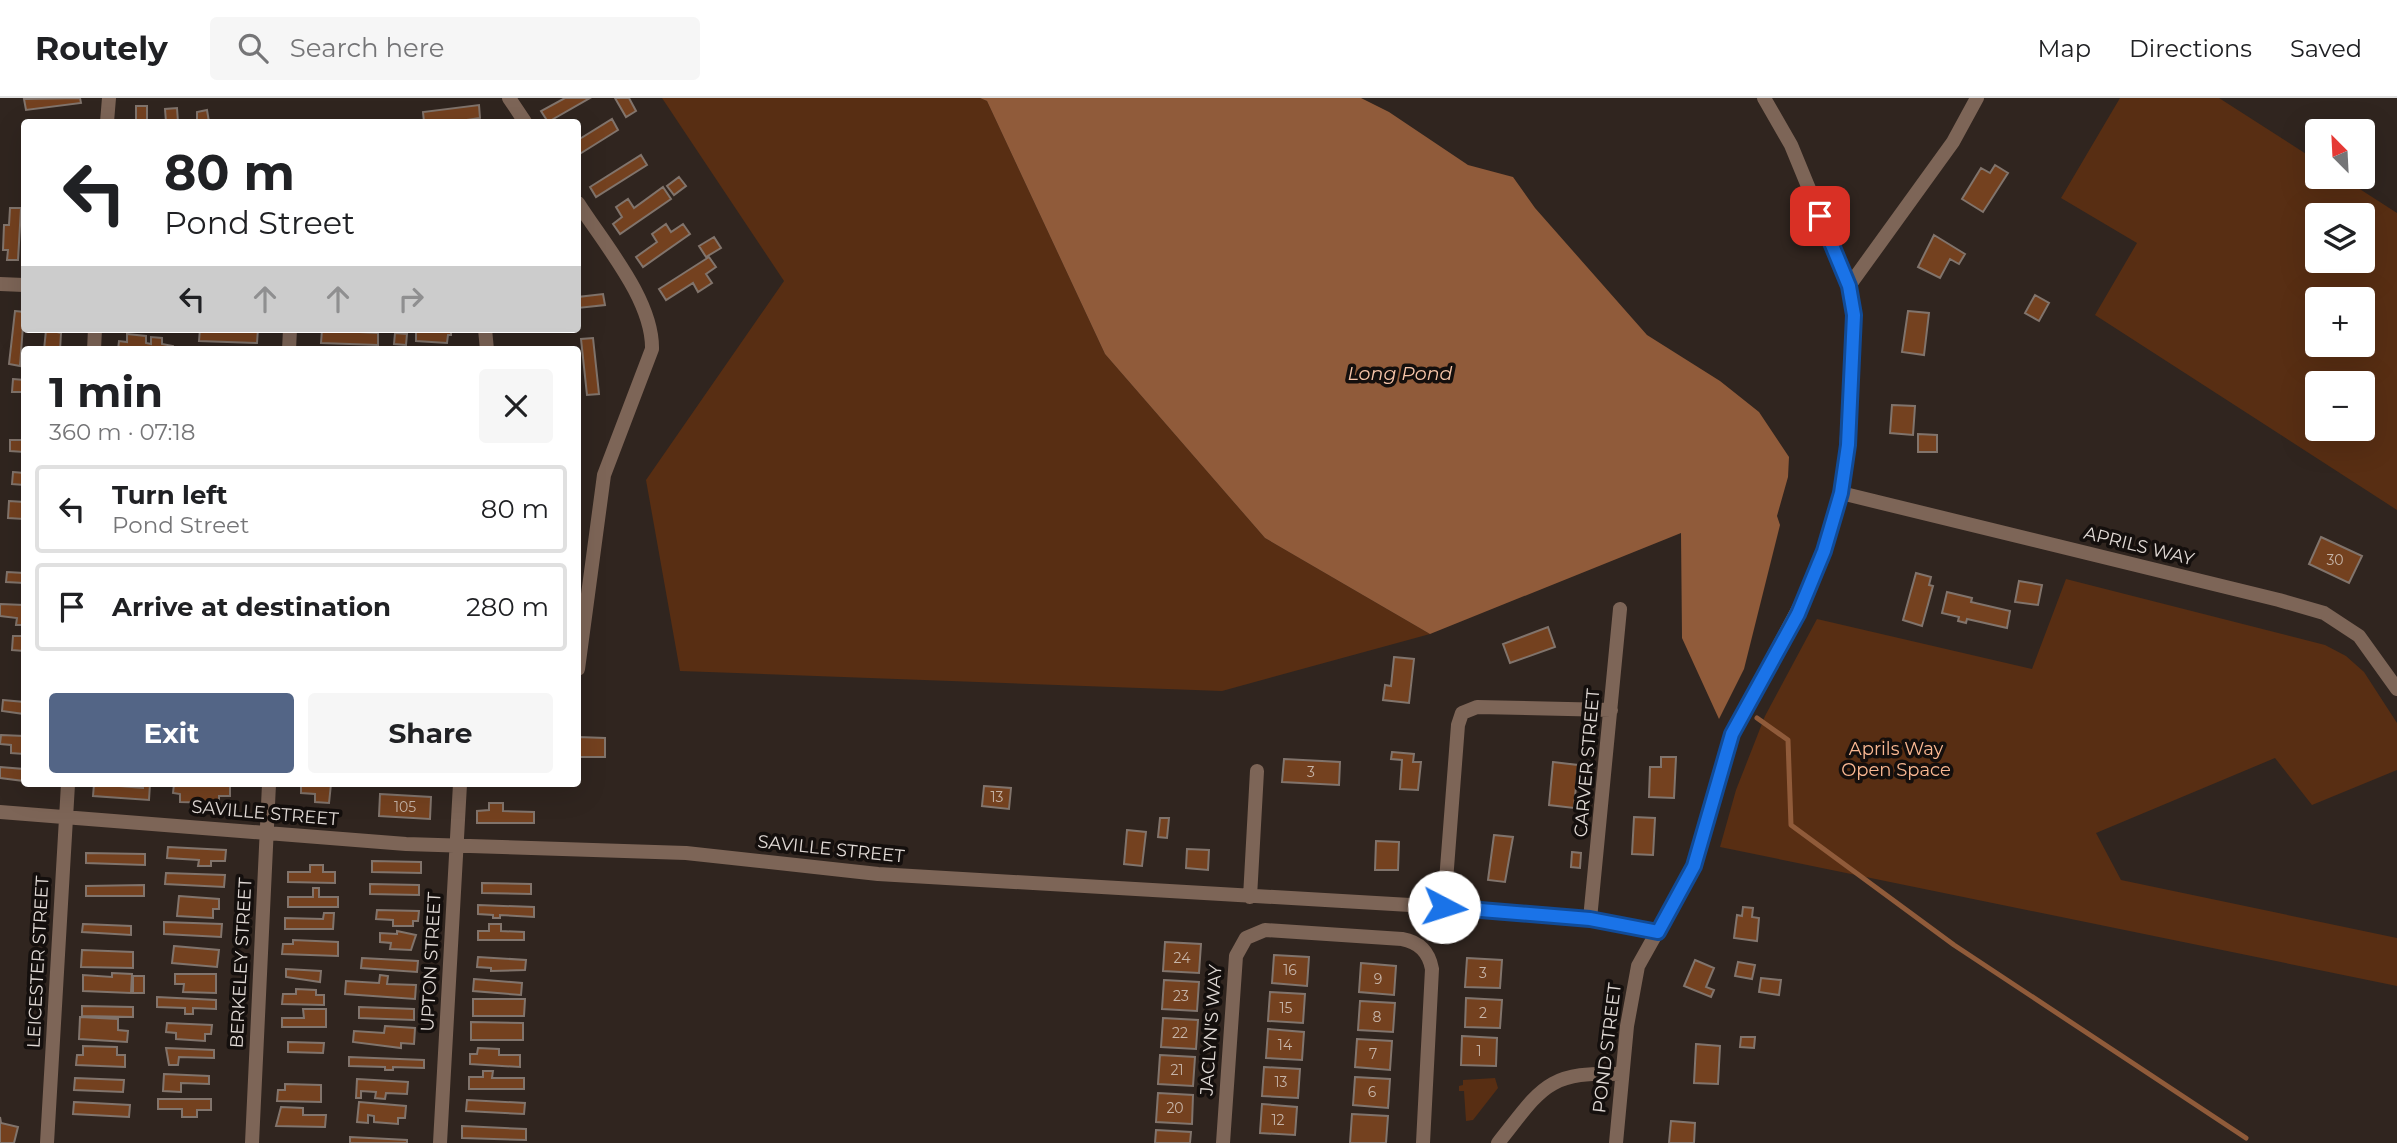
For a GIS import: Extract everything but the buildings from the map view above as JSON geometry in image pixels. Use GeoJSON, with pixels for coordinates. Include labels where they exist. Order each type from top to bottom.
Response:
{"type":"FeatureCollection","features":[{"type":"Feature","properties":{"kind":"street"},"geometry":{"type":"LineString","coordinates":[[107,119],[109,98]]}},
{"type":"Feature","properties":{"kind":"street"},"geometry":{"type":"LineString","coordinates":[[509,98],[523,119]]}},
{"type":"Feature","properties":{"kind":"street","name":"POND STREET"},"geometry":{"type":"LineString","coordinates":[[1616,1143],[1621,1074],[1636,972],[1694,866],[1732,734],[1798,614],[1824,551],[1841,493],[1848,445],[1854,315],[1849,286],[1791,145],[1765,98]]}},
{"type":"Feature","properties":{"kind":"street"},"geometry":{"type":"LineString","coordinates":[[1849,286],[1953,142],[1978,98]]}},
{"type":"Feature","properties":{"kind":"street"},"geometry":{"type":"LineString","coordinates":[[581,208],[641,301],[652,332],[652,349],[604,475],[581,647]]}},
{"type":"Feature","properties":{"kind":"street"},"geometry":{"type":"LineString","coordinates":[[0,284],[21,285]]}},
{"type":"Feature","properties":{"kind":"street","name":"APRILS WAY"},"geometry":{"type":"LineString","coordinates":[[1841,493],[2324,613],[2359,636],[2397,689]]}},
{"type":"Feature","properties":{"kind":"street","name":"CARVER STREET"},"geometry":{"type":"LineString","coordinates":[[1590,919],[1620,609]]}},
{"type":"Feature","properties":{"kind":"street"},"geometry":{"type":"LineString","coordinates":[[1444,907],[1458,725],[1462,713],[1477,707],[1611,710]]}},
{"type":"Feature","properties":{"kind":"street"},"geometry":{"type":"LineString","coordinates":[[1250,897],[1257,771]]}},
{"type":"Feature","properties":{"kind":"street","name":"LEICESTER STREET"},"geometry":{"type":"LineString","coordinates":[[47,1143],[68,787]]}},
{"type":"Feature","properties":{"kind":"street","name":"BERKELEY STREET"},"geometry":{"type":"LineString","coordinates":[[252,1143],[269,787]]}},
{"type":"Feature","properties":{"kind":"street","name":"UPTON STREET"},"geometry":{"type":"LineString","coordinates":[[440,1143],[460,787]]}},
{"type":"Feature","properties":{"kind":"street","name":"SAVILLE STREET"},"geometry":{"type":"LineString","coordinates":[[0,812],[456,846],[686,853],[878,874],[1444,907],[1590,919],[1658,932]]}},
{"type":"Feature","properties":{"kind":"street","name":"JACLYN'S WAY"},"geometry":{"type":"LineString","coordinates":[[1223,1143],[1235,960],[1243,941],[1257,932],[1269,930],[1406,940],[1424,950],[1432,973],[1424,1126]]}},
{"type":"Feature","properties":{"kind":"street"},"geometry":{"type":"LineString","coordinates":[[1498,1143],[1528,1104],[1553,1081],[1577,1074],[1621,1074]]}},
{"type":"Feature","properties":{"kind":"street"},"geometry":{"type":"LineString","coordinates":[[1423,1143],[1424,1126]]}},
{"type":"Feature","properties":{"kind":"street"},"geometry":{"type":"LineString","coordinates":[[1424,1126],[1429,1143]]}},
{"type":"Feature","properties":{"kind":"green space"},"geometry":{"type":"Polygon","coordinates":[[[662,98],[980,98],[987,101],[1105,354],[1265,538],[1430,634],[1222,691],[680,671],[646,480],[784,281],[662,98]]]}},
{"type":"Feature","properties":{"kind":"green space"},"geometry":{"type":"Polygon","coordinates":[[[2120,98],[2219,98],[2305,153],[2305,189],[2360,189],[2397,213],[2397,510],[2095,315],[2137,243],[2061,198],[2120,98]]]}},
{"type":"Feature","properties":{"kind":"green space","name":"Aprils Way Open Space"},"geometry":{"type":"Polygon","coordinates":[[[2066,579],[2325,645],[2346,656],[2364,672],[2397,723],[2397,770],[2312,805],[2275,758],[2096,833],[2121,880],[2397,938],[2397,986],[1720,847],[1736,790],[1765,716],[1817,619],[2032,669],[2066,579]]]}},
{"type":"Feature","properties":{"kind":"green space"},"geometry":{"type":"Polygon","coordinates":[[[1495,1078],[1498,1088],[1473,1120],[1466,1121],[1464,1091],[1459,1091],[1463,1080],[1495,1078]]]}},
{"type":"Feature","properties":{"kind":"water","name":"Long Pond"},"geometry":{"type":"Polygon","coordinates":[[[980,98],[1361,98],[1389,112],[1468,165],[1513,177],[1535,208],[1647,335],[1720,381],[1759,412],[1789,457],[1788,477],[1777,516],[1780,525],[1744,669],[1719,719],[1682,638],[1681,533],[1430,634],[1265,538],[1105,354],[987,101],[980,98]]]}},
{"type":"Feature","properties":{"kind":"waterway"},"geometry":{"type":"LineString","coordinates":[[1757,718],[1788,740],[1791,825],[1954,945],[2246,1138]]}},
{"type":"Feature","properties":{"kind":"route"},"geometry":{"type":"LineString","coordinates":[[1444,907],[1590,919],[1658,932],[1675,903],[1694,866],[1732,734],[1798,614],[1824,551],[1841,493],[1848,445],[1854,315],[1849,286],[1820,216]]}}]}
